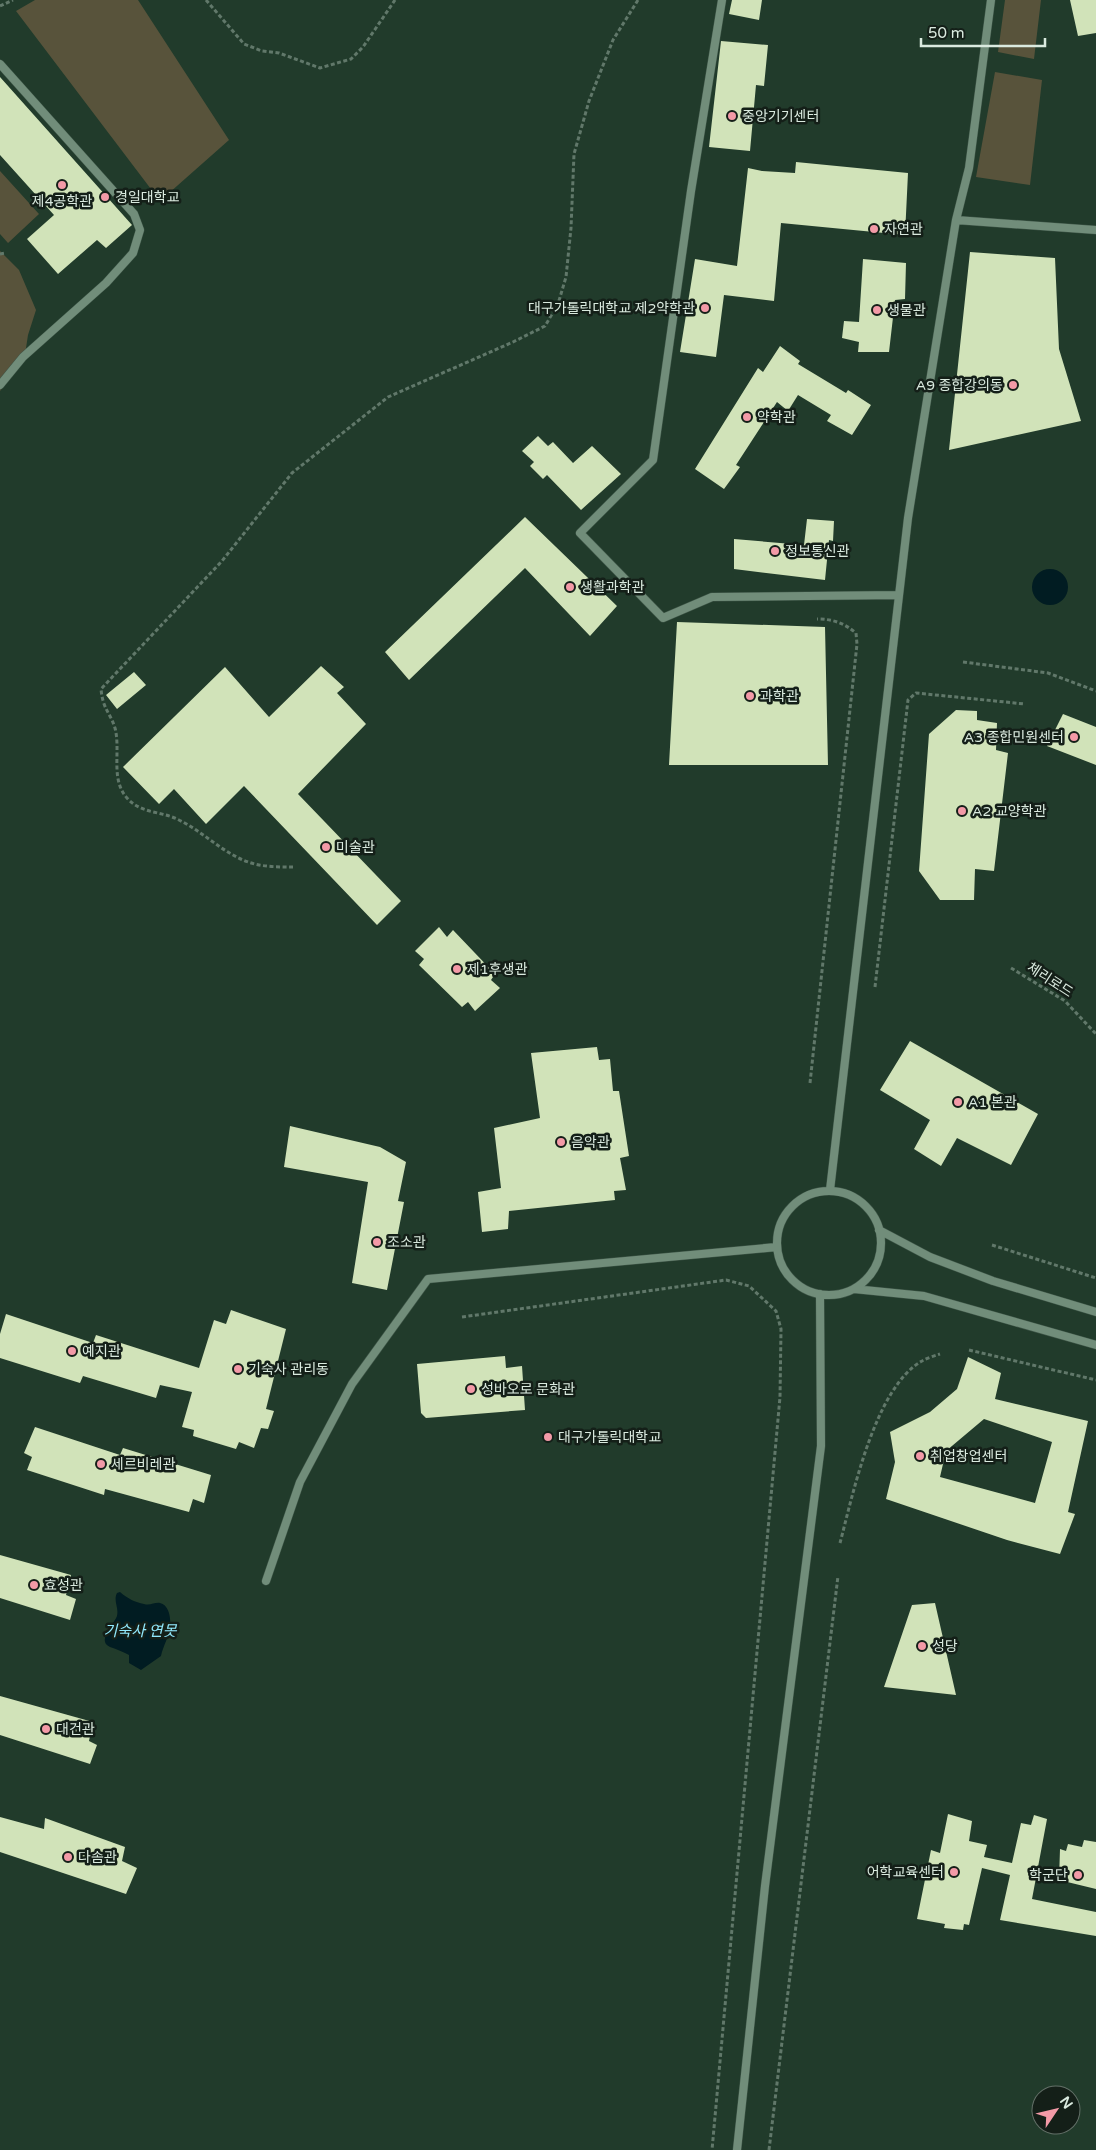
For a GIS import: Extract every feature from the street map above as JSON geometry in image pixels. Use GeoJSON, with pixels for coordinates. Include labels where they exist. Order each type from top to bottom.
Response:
{"type":"FeatureCollection","features":[{"type":"Feature","properties":{"kind":"lane"},"geometry":{"type":"LineString","coordinates":[[722,0],[691,191],[653,460],[580,533],[663,618],[712,597],[899,595]]}},
{"type":"Feature","properties":{"kind":"lane"},"geometry":{"type":"LineString","coordinates":[[830,1190],[908,518],[956,220],[969,168],[991,0]]}},
{"type":"Feature","properties":{"kind":"lane"},"geometry":{"type":"LineString","coordinates":[[0,64],[134,214],[140,230],[133,253],[106,283],[23,356],[0,385]]}},
{"type":"Feature","properties":{"kind":"lane"},"geometry":{"type":"LineString","coordinates":[[956,220],[1096,230]]}},
{"type":"Feature","properties":{"kind":"lane"},"geometry":{"type":"LineString","coordinates":[[830,1190],[852,1196],[861,1201],[873,1215],[880,1230],[881,1246],[877,1264],[868,1278],[854,1288],[838,1294],[820,1294],[805,1289],[788,1275],[780,1260],[777,1247],[780,1224],[787,1211],[799,1200],[812,1193],[830,1190]]}},
{"type":"Feature","properties":{"kind":"lane"},"geometry":{"type":"LineString","coordinates":[[880,1230],[930,1257],[993,1281],[1096,1312]]}},
{"type":"Feature","properties":{"kind":"lane"},"geometry":{"type":"LineString","coordinates":[[266,1581],[300,1482],[352,1384],[428,1278],[777,1247]]}},
{"type":"Feature","properties":{"kind":"lane"},"geometry":{"type":"LineString","coordinates":[[854,1288],[924,1296],[1096,1345]]}},
{"type":"Feature","properties":{"kind":"lane"},"geometry":{"type":"LineString","coordinates":[[737,2150],[765,1886],[821,1446],[820,1294]]}},
{"type":"Feature","properties":{"kind":"path"},"geometry":{"type":"LineString","coordinates":[[0,6],[13,0]]}},
{"type":"Feature","properties":{"kind":"path"},"geometry":{"type":"LineString","coordinates":[[206,0],[244,44],[262,51],[279,53],[320,68],[352,58],[363,47],[395,0]]}},
{"type":"Feature","properties":{"kind":"path"},"geometry":{"type":"LineString","coordinates":[[293,867],[257,865],[241,858],[179,819],[142,809],[128,798],[119,785],[117,743],[114,727],[102,704],[101,690],[222,561],[292,473],[388,398],[545,326],[558,304],[566,277],[571,228],[574,154],[584,118],[613,40],[638,0]]}},
{"type":"Feature","properties":{"kind":"path"},"geometry":{"type":"LineString","coordinates":[[0,254],[6,254]]}},
{"type":"Feature","properties":{"kind":"path"},"geometry":{"type":"LineString","coordinates":[[810,1083],[857,644],[856,633],[844,624],[828,619],[817,619]]}},
{"type":"Feature","properties":{"kind":"path"},"geometry":{"type":"LineString","coordinates":[[963,662],[1048,674],[1096,691]]}},
{"type":"Feature","properties":{"kind":"path"},"geometry":{"type":"LineString","coordinates":[[875,986],[908,700],[916,693],[1025,704]]}},
{"type":"Feature","properties":{"kind":"path","name":"체리로드"},"geometry":{"type":"LineString","coordinates":[[1011,968],[1064,1000],[1096,1034]]}},
{"type":"Feature","properties":{"kind":"path"},"geometry":{"type":"LineString","coordinates":[[992,1245],[1096,1278]]}},
{"type":"Feature","properties":{"kind":"path"},"geometry":{"type":"LineString","coordinates":[[462,1317],[726,1280],[749,1286],[776,1311],[781,1329],[780,1398],[712,2150]]}},
{"type":"Feature","properties":{"kind":"path"},"geometry":{"type":"LineString","coordinates":[[969,1350],[1096,1380]]}},
{"type":"Feature","properties":{"kind":"path"},"geometry":{"type":"LineString","coordinates":[[840,1543],[867,1447],[882,1409],[902,1379],[921,1362],[940,1354]]}},
{"type":"Feature","properties":{"kind":"path"},"geometry":{"type":"LineString","coordinates":[[768,2150],[838,1576]]}},
{"type":"Feature","properties":{"kind":"shaded area"},"geometry":{"type":"Polygon","coordinates":[[[35,0],[138,0],[229,140],[160,201],[16,11],[35,0]]]}},
{"type":"Feature","properties":{"kind":"shaded area"},"geometry":{"type":"Polygon","coordinates":[[[1005,0],[1041,0],[1034,59],[998,52],[1005,0]]]}},
{"type":"Feature","properties":{"kind":"shaded area"},"geometry":{"type":"Polygon","coordinates":[[[995,72],[1042,80],[1030,185],[976,177],[995,72]]]}},
{"type":"Feature","properties":{"kind":"shaded area"},"geometry":{"type":"Polygon","coordinates":[[[0,171],[39,214],[8,243],[0,234],[0,171]]]}},
{"type":"Feature","properties":{"kind":"shaded area"},"geometry":{"type":"Polygon","coordinates":[[[0,251],[19,270],[36,310],[28,335],[24,361],[0,391],[0,251]]]}},
{"type":"Feature","properties":{"kind":"water"},"geometry":{"type":"Polygon","coordinates":[[[1050,569],[1057,570],[1063,574],[1067,580],[1067,594],[1063,600],[1057,604],[1050,605],[1043,604],[1037,600],[1033,594],[1032,587],[1033,580],[1037,574],[1043,570],[1050,569]]]}},
{"type":"Feature","properties":{"kind":"water","name":"기숙사 연못"},"geometry":{"type":"Polygon","coordinates":[[[120,1592],[135,1601],[148,1605],[163,1604],[169,1612],[169,1630],[161,1656],[141,1670],[129,1663],[129,1655],[110,1647],[105,1641],[107,1632],[117,1616],[116,1596],[120,1592]]]}},
{"type":"Feature","properties":{"kind":"building"},"geometry":{"type":"Polygon","coordinates":[[[732,0],[762,0],[759,20],[729,14],[732,0]]]}},
{"type":"Feature","properties":{"kind":"building"},"geometry":{"type":"Polygon","coordinates":[[[1070,0],[1096,0],[1096,33],[1078,36],[1070,0]]]}},
{"type":"Feature","properties":{"kind":"building","name":"중앙기기센터"},"geometry":{"type":"Polygon","coordinates":[[[721,41],[768,45],[764,86],[756,85],[750,151],[709,147],[721,41]]]}},
{"type":"Feature","properties":{"kind":"building","name":"제4공학관"},"geometry":{"type":"Polygon","coordinates":[[[0,77],[132,225],[106,248],[97,240],[58,274],[27,239],[54,215],[0,155],[0,77]]]}},
{"type":"Feature","properties":{"kind":"building","name":"자연관"},"geometry":{"type":"Polygon","coordinates":[[[796,162],[908,173],[905,235],[781,223],[774,301],[724,295],[716,357],[680,352],[695,259],[737,266],[748,168],[762,171],[795,173],[796,162]]]}},
{"type":"Feature","properties":{"kind":"building","name":"A9 종합강의동"},"geometry":{"type":"Polygon","coordinates":[[[970,252],[1055,258],[1059,349],[1081,421],[949,450],[970,252]]]}},
{"type":"Feature","properties":{"kind":"building","name":"생물관"},"geometry":{"type":"Polygon","coordinates":[[[863,259],[906,263],[905,299],[895,300],[889,352],[858,352],[859,342],[842,338],[844,321],[859,322],[863,259]]]}},
{"type":"Feature","properties":{"kind":"building","name":"약학관"},"geometry":{"type":"Polygon","coordinates":[[[780,346],[800,361],[798,364],[846,393],[848,390],[871,405],[852,435],[827,421],[831,415],[798,395],[788,411],[777,402],[736,465],[740,467],[724,489],[695,469],[758,368],[763,372],[780,346]]]}},
{"type":"Feature","properties":{"kind":"building"},"geometry":{"type":"Polygon","coordinates":[[[538,436],[548,446],[553,442],[573,463],[592,446],[621,474],[581,510],[547,475],[543,479],[530,466],[534,462],[522,451],[538,436]]]}},
{"type":"Feature","properties":{"kind":"building","name":"생활과학관"},"geometry":{"type":"Polygon","coordinates":[[[525,517],[617,606],[590,636],[525,568],[409,680],[385,652],[525,517]]]}},
{"type":"Feature","properties":{"kind":"building","name":"정보통신관"},"geometry":{"type":"Polygon","coordinates":[[[807,519],[834,521],[833,541],[829,540],[825,580],[734,569],[734,539],[804,545],[807,519]]]}},
{"type":"Feature","properties":{"kind":"building","name":"과학관"},"geometry":{"type":"Polygon","coordinates":[[[677,622],[825,627],[828,765],[669,765],[677,622]]]}},
{"type":"Feature","properties":{"kind":"building"},"geometry":{"type":"Polygon","coordinates":[[[321,666],[344,687],[337,693],[366,724],[298,794],[401,901],[377,925],[244,786],[206,824],[174,789],[159,804],[123,767],[225,667],[269,717],[321,666]]]}},
{"type":"Feature","properties":{"kind":"building"},"geometry":{"type":"Polygon","coordinates":[[[134,672],[146,685],[117,709],[106,695],[134,672]]]}},
{"type":"Feature","properties":{"kind":"building","name":"A2 교양학관"},"geometry":{"type":"Polygon","coordinates":[[[956,710],[977,711],[977,720],[997,723],[996,750],[1008,753],[994,871],[975,869],[974,900],[940,900],[919,871],[929,734],[956,710]]]}},
{"type":"Feature","properties":{"kind":"building","name":"A3 종합민원센터"},"geometry":{"type":"Polygon","coordinates":[[[1063,714],[1096,727],[1096,765],[1047,746],[1063,714]]]}},
{"type":"Feature","properties":{"kind":"building","name":"제1후생관"},"geometry":{"type":"Polygon","coordinates":[[[439,927],[447,937],[453,930],[495,974],[491,980],[500,988],[475,1011],[468,1002],[462,1007],[419,965],[424,959],[415,951],[439,927]]]}},
{"type":"Feature","properties":{"kind":"building","name":"A1 본관"},"geometry":{"type":"Polygon","coordinates":[[[910,1041],[1038,1114],[1011,1165],[957,1138],[941,1166],[914,1149],[930,1120],[880,1090],[910,1041]]]}},
{"type":"Feature","properties":{"kind":"building","name":"음악관"},"geometry":{"type":"Polygon","coordinates":[[[597,1047],[599,1060],[610,1059],[613,1091],[619,1091],[629,1156],[620,1158],[626,1190],[614,1191],[615,1200],[509,1211],[508,1229],[482,1232],[478,1192],[501,1188],[494,1128],[540,1118],[531,1053],[597,1047]]]}},
{"type":"Feature","properties":{"kind":"building","name":"조소관"},"geometry":{"type":"Polygon","coordinates":[[[290,1126],[380,1147],[406,1162],[398,1201],[404,1202],[387,1290],[352,1283],[368,1182],[284,1167],[290,1126]]]}},
{"type":"Feature","properties":{"kind":"building"},"geometry":{"type":"Polygon","coordinates":[[[231,1310],[286,1329],[266,1409],[274,1411],[268,1429],[261,1428],[254,1448],[239,1442],[236,1449],[193,1436],[194,1430],[182,1427],[192,1392],[160,1385],[156,1398],[83,1376],[80,1383],[0,1358],[0,1334],[6,1314],[93,1343],[96,1335],[199,1368],[214,1320],[226,1324],[231,1310]]]}},
{"type":"Feature","properties":{"kind":"building","name":"성바오로 문화관"},"geometry":{"type":"Polygon","coordinates":[[[505,1356],[506,1368],[522,1366],[525,1410],[426,1418],[421,1413],[417,1364],[505,1356]]]}},
{"type":"Feature","properties":{"kind":"building","name":"취업창업센터"},"geometry":{"type":"Polygon","coordinates":[[[968,1357],[1001,1373],[995,1399],[1088,1421],[1068,1512],[1075,1514],[1060,1554],[1007,1540],[886,1499],[895,1462],[890,1432],[930,1412],[957,1389],[968,1357]],[[984,1419],[946,1451],[940,1477],[1035,1503],[1052,1442],[984,1419]]]}},
{"type":"Feature","properties":{"kind":"building","name":"세르비레관"},"geometry":{"type":"Polygon","coordinates":[[[35,1427],[120,1455],[123,1448],[211,1475],[204,1503],[193,1499],[189,1512],[105,1489],[104,1495],[27,1470],[32,1457],[24,1453],[35,1427]]]}},
{"type":"Feature","properties":{"kind":"building","name":"효성관"},"geometry":{"type":"Polygon","coordinates":[[[0,1555],[71,1575],[66,1595],[76,1599],[70,1620],[0,1598],[0,1555]]]}},
{"type":"Feature","properties":{"kind":"building","name":"성당"},"geometry":{"type":"Polygon","coordinates":[[[935,1603],[956,1695],[884,1687],[912,1605],[935,1603]]]}},
{"type":"Feature","properties":{"kind":"building","name":"대건관"},"geometry":{"type":"Polygon","coordinates":[[[0,1696],[93,1722],[89,1741],[97,1745],[90,1764],[0,1735],[0,1696]]]}},
{"type":"Feature","properties":{"kind":"building"},"geometry":{"type":"Polygon","coordinates":[[[948,1814],[972,1821],[969,1841],[987,1845],[984,1857],[1012,1863],[1021,1823],[1031,1825],[1034,1815],[1047,1819],[1032,1899],[1096,1912],[1096,1936],[1000,1920],[1010,1875],[982,1868],[969,1925],[964,1924],[963,1930],[944,1928],[945,1924],[917,1919],[931,1850],[940,1853],[948,1814]]]}},
{"type":"Feature","properties":{"kind":"building","name":"다솜관"},"geometry":{"type":"Polygon","coordinates":[[[0,1817],[44,1829],[45,1818],[125,1847],[122,1861],[137,1868],[126,1894],[0,1852],[0,1817]]]}},
{"type":"Feature","properties":{"kind":"building"},"geometry":{"type":"Polygon","coordinates":[[[1084,1840],[1096,1842],[1096,1889],[1059,1880],[1060,1849],[1066,1851],[1068,1844],[1082,1847],[1084,1840]]]}},
{"type":"Feature","properties":{"kind":"place","name":"중앙기기센터"},"geometry":{"type":"Point","coordinates":[732,116]}},
{"type":"Feature","properties":{"kind":"place","name":"제4공학관"},"geometry":{"type":"Point","coordinates":[62,185]}},
{"type":"Feature","properties":{"kind":"place","name":"경일대학교"},"geometry":{"type":"Point","coordinates":[105,197]}},
{"type":"Feature","properties":{"kind":"place","name":"자연관"},"geometry":{"type":"Point","coordinates":[874,229]}},
{"type":"Feature","properties":{"kind":"place","name":"대구가톨릭대학교 제2약학관"},"geometry":{"type":"Point","coordinates":[705,308]}},
{"type":"Feature","properties":{"kind":"place","name":"생물관"},"geometry":{"type":"Point","coordinates":[877,310]}},
{"type":"Feature","properties":{"kind":"place","name":"A9 종합강의동"},"geometry":{"type":"Point","coordinates":[1013,385]}},
{"type":"Feature","properties":{"kind":"place","name":"약학관"},"geometry":{"type":"Point","coordinates":[747,417]}},
{"type":"Feature","properties":{"kind":"place","name":"정보통신관"},"geometry":{"type":"Point","coordinates":[775,551]}},
{"type":"Feature","properties":{"kind":"place","name":"생활과학관"},"geometry":{"type":"Point","coordinates":[570,587]}},
{"type":"Feature","properties":{"kind":"place","name":"과학관"},"geometry":{"type":"Point","coordinates":[750,696]}},
{"type":"Feature","properties":{"kind":"place","name":"A3 종합민원센터"},"geometry":{"type":"Point","coordinates":[1074,737]}},
{"type":"Feature","properties":{"kind":"place","name":"A2 교양학관"},"geometry":{"type":"Point","coordinates":[962,811]}},
{"type":"Feature","properties":{"kind":"place","name":"미술관"},"geometry":{"type":"Point","coordinates":[326,847]}},
{"type":"Feature","properties":{"kind":"place","name":"제1후생관"},"geometry":{"type":"Point","coordinates":[457,969]}},
{"type":"Feature","properties":{"kind":"place","name":"A1 본관"},"geometry":{"type":"Point","coordinates":[958,1102]}},
{"type":"Feature","properties":{"kind":"place","name":"음악관"},"geometry":{"type":"Point","coordinates":[561,1142]}},
{"type":"Feature","properties":{"kind":"place","name":"조소관"},"geometry":{"type":"Point","coordinates":[377,1242]}},
{"type":"Feature","properties":{"kind":"place","name":"예지관"},"geometry":{"type":"Point","coordinates":[72,1351]}},
{"type":"Feature","properties":{"kind":"place","name":"기숙사 관리동"},"geometry":{"type":"Point","coordinates":[238,1369]}},
{"type":"Feature","properties":{"kind":"place","name":"성바오로 문화관"},"geometry":{"type":"Point","coordinates":[471,1389]}},
{"type":"Feature","properties":{"kind":"place","name":"대구가톨릭대학교"},"geometry":{"type":"Point","coordinates":[548,1437]}},
{"type":"Feature","properties":{"kind":"place","name":"취업창업센터"},"geometry":{"type":"Point","coordinates":[920,1456]}},
{"type":"Feature","properties":{"kind":"place","name":"세르비레관"},"geometry":{"type":"Point","coordinates":[101,1464]}},
{"type":"Feature","properties":{"kind":"place","name":"효성관"},"geometry":{"type":"Point","coordinates":[34,1585]}},
{"type":"Feature","properties":{"kind":"place","name":"성당"},"geometry":{"type":"Point","coordinates":[922,1646]}},
{"type":"Feature","properties":{"kind":"place","name":"대건관"},"geometry":{"type":"Point","coordinates":[46,1729]}},
{"type":"Feature","properties":{"kind":"place","name":"다솜관"},"geometry":{"type":"Point","coordinates":[68,1857]}},
{"type":"Feature","properties":{"kind":"place","name":"어학교육센터"},"geometry":{"type":"Point","coordinates":[954,1872]}},
{"type":"Feature","properties":{"kind":"place","name":"학군단"},"geometry":{"type":"Point","coordinates":[1078,1875]}}]}
